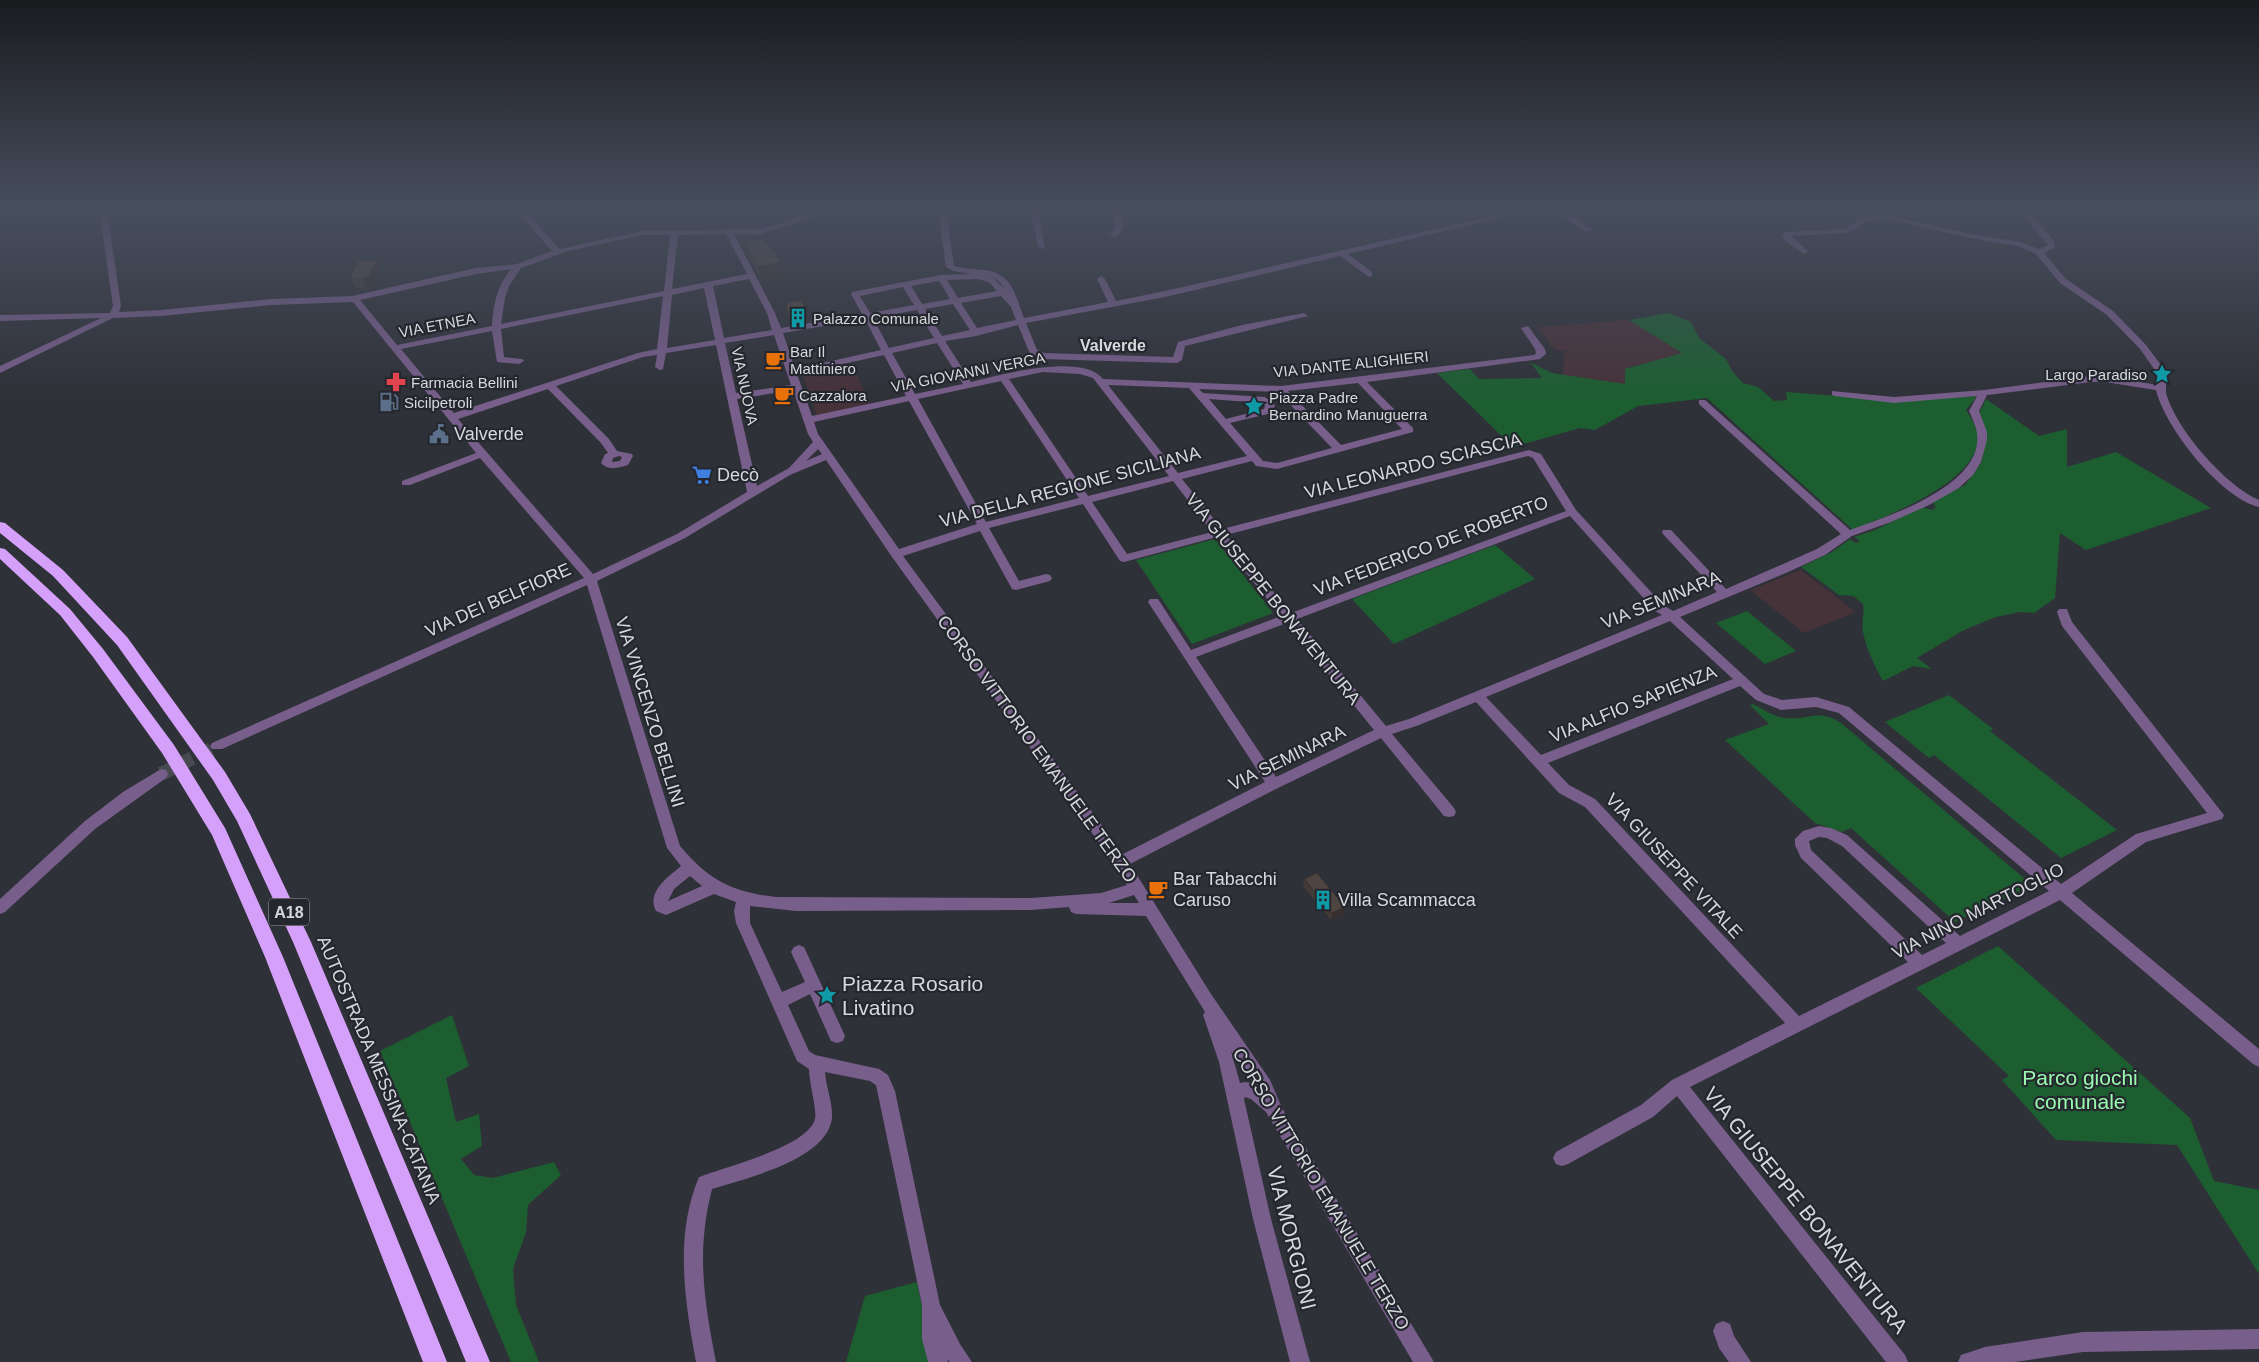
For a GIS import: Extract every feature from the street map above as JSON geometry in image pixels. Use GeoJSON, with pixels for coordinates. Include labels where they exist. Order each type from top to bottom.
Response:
{"type":"FeatureCollection","features":[{"type":"Feature","properties":{"kind":"highway","name":"AUTOSTRADA MESSINA-CATANIA"},"geometry":{"type":"LineString","coordinates":[[0,526],[58,572],[122,641],[219,776],[244,819],[302,942],[478,1362]]}},
{"type":"Feature","properties":{"kind":"highway","name":"A18"},"geometry":{"type":"LineString","coordinates":[[0,552],[65,612],[98,652],[168,749],[219,833],[274,957],[435,1362]]}},
{"type":"Feature","properties":{"kind":"street"},"geometry":{"type":"LineString","coordinates":[[0,370],[113,315],[117,306],[112,272]]}},
{"type":"Feature","properties":{"kind":"street"},"geometry":{"type":"LineString","coordinates":[[0,318],[46,319],[192,311],[271,302],[352,299],[474,272]]}},
{"type":"Feature","properties":{"kind":"street"},"geometry":{"type":"LineString","coordinates":[[514,272],[508,281],[498,307],[496,345],[500,360],[519,361]]}},
{"type":"Feature","properties":{"kind":"street"},"geometry":{"type":"LineString","coordinates":[[660,367],[670,272]]}},
{"type":"Feature","properties":{"kind":"street","name":"CORSO VITTORIO EMANUELE TERZO"},"geometry":{"type":"LineString","coordinates":[[749,272],[765,299],[818,443],[829,455],[896,554],[1121,862],[1205,999],[1264,1085],[1275,1113],[1424,1362]]}},
{"type":"Feature","properties":{"kind":"street"},"geometry":{"type":"LineString","coordinates":[[980,272],[990,273],[1002,279],[1033,352],[1043,356],[1178,360],[1181,344],[1242,328],[1304,316]]}},
{"type":"Feature","properties":{"kind":"street"},"geometry":{"type":"LineString","coordinates":[[792,373],[1020,322],[1165,294],[1264,272]]}},
{"type":"Feature","properties":{"kind":"street"},"geometry":{"type":"LineString","coordinates":[[1366,272],[1369,274]]}},
{"type":"Feature","properties":{"kind":"street"},"geometry":{"type":"LineString","coordinates":[[2055,272],[2063,281],[2110,313],[2153,360],[2162,373],[2160,388],[2163,402],[2176,424],[2207,464],[2238,494],[2259,504]]}},
{"type":"Feature","properties":{"kind":"street","name":"VIA ETNEA"},"geometry":{"type":"LineString","coordinates":[[394,348],[751,276]]}},
{"type":"Feature","properties":{"kind":"street"},"geometry":{"type":"LineString","coordinates":[[1015,306],[990,279],[981,276],[941,278],[855,294],[1016,586],[1046,578]]}},
{"type":"Feature","properties":{"kind":"street"},"geometry":{"type":"LineString","coordinates":[[941,278],[976,333]]}},
{"type":"Feature","properties":{"kind":"street"},"geometry":{"type":"LineString","coordinates":[[1101,279],[1113,304]]}},
{"type":"Feature","properties":{"kind":"street","name":"VIA NUOVA"},"geometry":{"type":"LineString","coordinates":[[708,285],[753,493]]}},
{"type":"Feature","properties":{"kind":"street"},"geometry":{"type":"LineString","coordinates":[[906,285],[969,386]]}},
{"type":"Feature","properties":{"kind":"street"},"geometry":{"type":"LineString","coordinates":[[453,417],[641,355],[1002,294]]}},
{"type":"Feature","properties":{"kind":"street","name":"VIA VINCENZO BELLINI"},"geometry":{"type":"LineString","coordinates":[[352,299],[356,300],[482,454],[591,579],[674,848],[689,868],[702,880],[744,900],[766,904],[1031,904]]}},
{"type":"Feature","properties":{"kind":"street","name":"VIA DANTE ALIGHIERI"},"geometry":{"type":"LineString","coordinates":[[1102,382],[1281,389],[1537,357],[1540,354],[1540,349],[1525,328]]}},
{"type":"Feature","properties":{"kind":"street","name":"VIA GIOVANNI VERGA"},"geometry":{"type":"LineString","coordinates":[[808,420],[1043,369],[1081,371],[1090,373],[1102,382]]}},
{"type":"Feature","properties":{"kind":"street"},"geometry":{"type":"LineString","coordinates":[[1004,378],[1084,499]]}},
{"type":"Feature","properties":{"kind":"street"},"geometry":{"type":"LineString","coordinates":[[1835,393],[1894,400],[1984,393],[2091,379],[2105,379],[2160,388]]}},
{"type":"Feature","properties":{"kind":"street"},"geometry":{"type":"LineString","coordinates":[[1192,386],[1260,464],[1277,466],[1410,430],[1360,380]]}},
{"type":"Feature","properties":{"kind":"street","name":"VIA GIUSEPPE BONAVENTURA"},"geometry":{"type":"LineString","coordinates":[[1102,382],[1219,533],[1449,812]]}},
{"type":"Feature","properties":{"kind":"street"},"geometry":{"type":"LineString","coordinates":[[550,385],[605,441],[614,454]]}},
{"type":"Feature","properties":{"kind":"street"},"geometry":{"type":"LineString","coordinates":[[731,397],[796,387]]}},
{"type":"Feature","properties":{"kind":"street"},"geometry":{"type":"LineString","coordinates":[[1281,389],[1339,449]]}},
{"type":"Feature","properties":{"kind":"street","name":"VIA SEMINARA"},"geometry":{"type":"LineString","coordinates":[[1121,862],[1273,784],[1382,732],[1414,722],[1801,562],[1821,552],[1848,534],[1887,520],[1925,503],[1955,486],[1969,473],[1976,462],[1982,440],[1982,432],[1974,411],[1984,393]]}},
{"type":"Feature","properties":{"kind":"street"},"geometry":{"type":"LineString","coordinates":[[1201,396],[1212,395],[1265,400],[1270,405],[1269,411],[1224,422]]}},
{"type":"Feature","properties":{"kind":"street"},"geometry":{"type":"LineString","coordinates":[[1702,402],[1848,534]]}},
{"type":"Feature","properties":{"kind":"street"},"geometry":{"type":"LineString","coordinates":[[786,473],[818,443]]}},
{"type":"Feature","properties":{"kind":"street","name":"VIA LEONARDO SCIASCIA"},"geometry":{"type":"LineString","coordinates":[[1084,499],[1124,558],[1529,453],[1537,456],[1572,512],[1659,608],[1671,615],[1760,697],[1776,704],[1791,706],[1816,702],[1844,710],[2259,1059]]}},
{"type":"Feature","properties":{"kind":"street"},"geometry":{"type":"LineString","coordinates":[[406,483],[482,454]]}},
{"type":"Feature","properties":{"kind":"street"},"geometry":{"type":"LineString","coordinates":[[786,473],[829,455]]}},
{"type":"Feature","properties":{"kind":"street","name":"VIA DELLA REGIONE SICILIANA"},"geometry":{"type":"LineString","coordinates":[[896,554],[982,526],[1254,457]]}},
{"type":"Feature","properties":{"kind":"street","name":"VIA DEI BELFIORE"},"geometry":{"type":"LineString","coordinates":[[217,746],[591,579],[681,536],[786,473]]}},
{"type":"Feature","properties":{"kind":"street","name":"VIA FEDERICO DE ROBERTO"},"geometry":{"type":"LineString","coordinates":[[1190,655],[1572,512]]}},
{"type":"Feature","properties":{"kind":"street"},"geometry":{"type":"LineString","coordinates":[[1667,532],[1724,593]]}},
{"type":"Feature","properties":{"kind":"street"},"geometry":{"type":"LineString","coordinates":[[1154,602],[1273,784]]}},
{"type":"Feature","properties":{"kind":"street","name":"VIA NINO MARTOGLIO"},"geometry":{"type":"LineString","coordinates":[[1562,1158],[1647,1111],[1678,1085],[1796,1024],[2060,893],[2141,838],[2217,815],[2066,623],[2063,612]]}},
{"type":"Feature","properties":{"kind":"street","name":"VIA ALFIO SAPIENZA"},"geometry":{"type":"LineString","coordinates":[[1539,761],[1742,681]]}},
{"type":"Feature","properties":{"kind":"street","name":"VIA GIUSEPPE VITALE"},"geometry":{"type":"LineString","coordinates":[[1477,695],[1564,789],[1590,803],[1796,1024]]}},
{"type":"Feature","properties":{"kind":"street"},"geometry":{"type":"LineString","coordinates":[[0,908],[90,825],[161,774]]}},
{"type":"Feature","properties":{"kind":"street"},"geometry":{"type":"LineString","coordinates":[[1920,963],[1806,854],[1802,845],[1802,838],[1814,831],[1824,831],[1836,835],[1847,842],[1958,944]]}},
{"type":"Feature","properties":{"kind":"street"},"geometry":{"type":"LineString","coordinates":[[689,868],[666,887],[659,898],[661,907],[666,909],[714,887]]}},
{"type":"Feature","properties":{"kind":"street"},"geometry":{"type":"LineString","coordinates":[[1031,904],[1101,899],[1138,888]]}},
{"type":"Feature","properties":{"kind":"street"},"geometry":{"type":"LineString","coordinates":[[744,900],[741,911],[743,923],[803,1056],[814,1062],[873,1074],[882,1080],[887,1091],[931,1305],[932,1339],[938,1362]]}},
{"type":"Feature","properties":{"kind":"street"},"geometry":{"type":"LineString","coordinates":[[1031,904],[1073,908],[1152,910]]}},
{"type":"Feature","properties":{"kind":"street"},"geometry":{"type":"LineString","coordinates":[[799,952],[837,1036]]}},
{"type":"Feature","properties":{"kind":"street"},"geometry":{"type":"LineString","coordinates":[[779,1001],[814,985]]}},
{"type":"Feature","properties":{"kind":"street","name":"VIA MORGIONI"},"geometry":{"type":"LineString","coordinates":[[1205,999],[1227,1062],[1262,1219],[1300,1362]]}},
{"type":"Feature","properties":{"kind":"street"},"geometry":{"type":"LineString","coordinates":[[706,1362],[694,1295],[693,1254],[700,1199],[705,1182],[799,1148],[815,1136],[823,1122],[824,1106],[818,1088],[814,1062]]}},
{"type":"Feature","properties":{"kind":"street","name":"VIA GIUSEPPE BONAVENTURA"},"geometry":{"type":"LineString","coordinates":[[1678,1085],[1898,1362]]}},
{"type":"Feature","properties":{"kind":"street"},"geometry":{"type":"LineString","coordinates":[[1235,1095],[1240,1090],[1256,1090],[1275,1113]]}},
{"type":"Feature","properties":{"kind":"street"},"geometry":{"type":"LineString","coordinates":[[931,1305],[953,1351],[962,1362]]}},
{"type":"Feature","properties":{"kind":"street"},"geometry":{"type":"LineString","coordinates":[[1723,1331],[1726,1341],[1741,1362]]}},
{"type":"Feature","properties":{"kind":"street"},"geometry":{"type":"LineString","coordinates":[[1968,1362],[1985,1357],[2083,1342],[2259,1339]]}},
{"type":"Feature","properties":{"kind":"shaded area"},"geometry":{"type":"Polygon","coordinates":[[[1629,320],[1683,353],[1625,369],[1625,384],[1563,375],[1564,353],[1567,351],[1555,350],[1537,327],[1629,320]]]}},
{"type":"Feature","properties":{"kind":"shaded area"},"geometry":{"type":"Polygon","coordinates":[[[852,364],[870,404],[817,416],[803,375],[852,364]]]}},
{"type":"Feature","properties":{"kind":"shaded area"},"geometry":{"type":"Polygon","coordinates":[[[1801,570],[1856,612],[1804,633],[1750,590],[1801,570]]]}},
{"type":"Feature","properties":{"kind":"green space"},"geometry":{"type":"Polygon","coordinates":[[[1668,313],[1691,322],[1699,338],[1726,359],[1732,371],[1743,383],[1758,387],[1774,401],[1787,400],[1786,392],[1903,401],[1977,396],[1966,410],[1978,434],[1975,451],[1965,467],[1930,494],[1853,530],[1707,398],[1638,406],[1595,430],[1580,428],[1513,447],[1437,373],[1470,369],[1479,379],[1542,378],[1530,362],[1552,373],[1625,384],[1625,369],[1682,353],[1629,320],[1668,313]]]}},
{"type":"Feature","properties":{"kind":"green space"},"geometry":{"type":"Polygon","coordinates":[[[1986,399],[2039,436],[2067,429],[2067,467],[2116,452],[2211,508],[2086,550],[2060,533],[2055,598],[2034,613],[2020,612],[1996,617],[1964,630],[1917,658],[1932,669],[1913,666],[1883,681],[1864,638],[1863,604],[1853,596],[1839,595],[1801,567],[1832,552],[1850,539],[1856,543],[1860,541],[1854,537],[1875,530],[1922,507],[1932,510],[1936,507],[1932,502],[1965,485],[1981,463],[1987,434],[1979,413],[1986,399]]]}},
{"type":"Feature","properties":{"kind":"green space"},"geometry":{"type":"Polygon","coordinates":[[[1215,539],[1273,613],[1192,644],[1136,560],[1215,539]]]}},
{"type":"Feature","properties":{"kind":"green space"},"geometry":{"type":"Polygon","coordinates":[[[1495,545],[1535,579],[1394,644],[1352,599],[1495,545]]]}},
{"type":"Feature","properties":{"kind":"green space"},"geometry":{"type":"Polygon","coordinates":[[[1747,611],[1796,651],[1765,664],[1716,623],[1747,611]]]}},
{"type":"Feature","properties":{"kind":"green space"},"geometry":{"type":"Polygon","coordinates":[[[1949,695],[1993,729],[1990,731],[2117,830],[2061,858],[1934,755],[1929,758],[1885,722],[1949,695]]]}},
{"type":"Feature","properties":{"kind":"green space"},"geometry":{"type":"Polygon","coordinates":[[[1753,704],[1781,717],[1826,716],[1841,723],[2032,885],[1955,922],[1851,828],[1842,832],[1815,823],[1725,740],[1769,724],[1750,705],[1753,704]]]}},
{"type":"Feature","properties":{"kind":"green space","name":"Parco giochi comunale"},"geometry":{"type":"Polygon","coordinates":[[[1998,946],[2190,1118],[2214,1181],[2259,1190],[2259,1274],[2177,1145],[2056,1140],[2002,1080],[2009,1076],[1916,988],[1998,946]]]}},
{"type":"Feature","properties":{"kind":"green space"},"geometry":{"type":"Polygon","coordinates":[[[452,1015],[469,1066],[446,1078],[456,1122],[479,1114],[482,1146],[461,1159],[474,1175],[493,1178],[554,1162],[561,1175],[528,1205],[526,1232],[513,1269],[516,1305],[539,1362],[511,1362],[380,1051],[452,1015]]]}},
{"type":"Feature","properties":{"kind":"green space"},"geometry":{"type":"Polygon","coordinates":[[[917,1282],[933,1362],[846,1362],[865,1296],[917,1282]]]}},
{"type":"Feature","properties":{"kind":"building"},"geometry":{"type":"Polygon","coordinates":[[[353,272],[371,272],[369,276],[362,280],[350,277],[353,272]]]}},
{"type":"Feature","properties":{"kind":"building"},"geometry":{"type":"Polygon","coordinates":[[[802,300],[807,315],[790,318],[786,306],[790,302],[802,300]]]}},
{"type":"Feature","properties":{"kind":"building"},"geometry":{"type":"Polygon","coordinates":[[[1317,873],[1345,907],[1332,913],[1304,879],[1317,873]]]}},
{"type":"Feature","properties":{"kind":"tunnel"},"geometry":{"type":"LineString","coordinates":[[161,774],[217,746]]}},
{"type":"Feature","properties":{"kind":"place","name":"Palazzo Comunale"},"geometry":{"type":"Point","coordinates":[798,318]}},
{"type":"Feature","properties":{"kind":"place","name":"Bar Il Mattiniero"},"geometry":{"type":"Point","coordinates":[775,360]}},
{"type":"Feature","properties":{"kind":"place","name":"Largo Paradiso"},"geometry":{"type":"Point","coordinates":[2162,374]}},
{"type":"Feature","properties":{"kind":"place","name":"Farmacia Bellini"},"geometry":{"type":"Point","coordinates":[396,382]}},
{"type":"Feature","properties":{"kind":"place","name":"Cazzalora"},"geometry":{"type":"Point","coordinates":[784,395]}},
{"type":"Feature","properties":{"kind":"place","name":"Sicilpetroli"},"geometry":{"type":"Point","coordinates":[389,402]}},
{"type":"Feature","properties":{"kind":"place","name":"Piazza Padre Bernardino Manuguerra"},"geometry":{"type":"Point","coordinates":[1254,406]}},
{"type":"Feature","properties":{"kind":"place","name":"Valverde"},"geometry":{"type":"Point","coordinates":[439,434]}},
{"type":"Feature","properties":{"kind":"place","name":"Decò"},"geometry":{"type":"Point","coordinates":[702,475]}},
{"type":"Feature","properties":{"kind":"place","name":"Bar Tabacchi Caruso"},"geometry":{"type":"Point","coordinates":[1158,889]}},
{"type":"Feature","properties":{"kind":"place","name":"Villa Scammacca"},"geometry":{"type":"Point","coordinates":[1323,900]}},
{"type":"Feature","properties":{"kind":"place","name":"Piazza Rosario Livatino"},"geometry":{"type":"Point","coordinates":[827,995]}},
{"type":"Feature","properties":{"kind":"district","name":"Valverde"},"geometry":{"type":"Point","coordinates":[1113,345]}}]}
